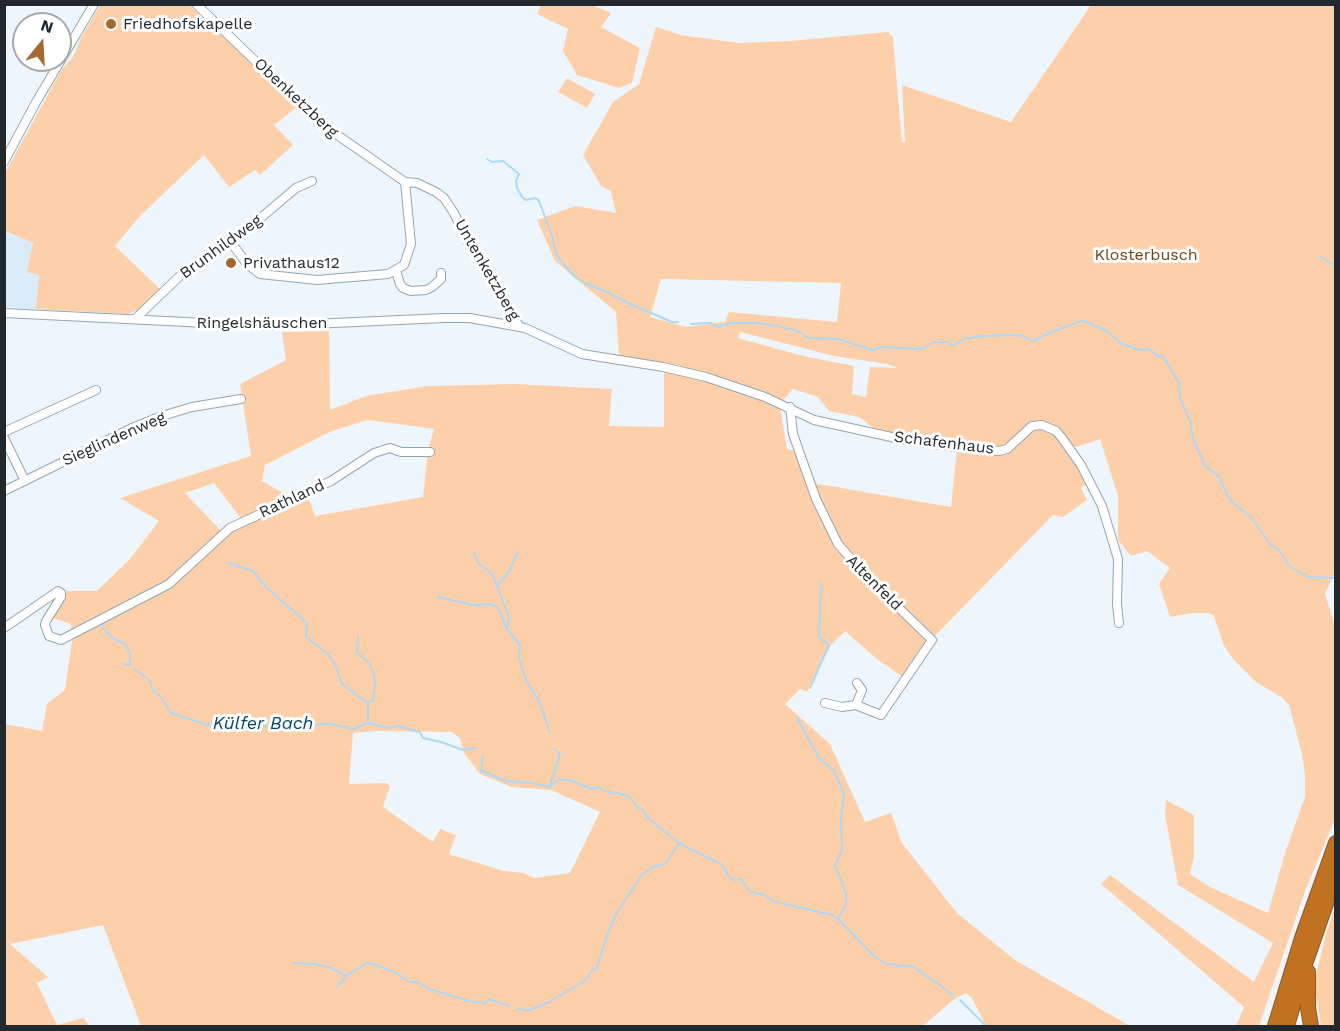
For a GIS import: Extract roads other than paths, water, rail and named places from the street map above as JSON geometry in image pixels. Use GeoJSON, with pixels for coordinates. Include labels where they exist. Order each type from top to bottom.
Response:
{"type":"FeatureCollection","features":[{"type":"Feature","properties":{"kind":"highway"},"geometry":{"type":"LineString","coordinates":[[1275,1026],[1335,843]]}},
{"type":"Feature","properties":{"kind":"highway"},"geometry":{"type":"LineString","coordinates":[[1287,1026],[1335,875]]}},
{"type":"Feature","properties":{"kind":"highway"},"geometry":{"type":"LineString","coordinates":[[1311,946],[1308,995],[1311,1026]]}},
{"type":"Feature","properties":{"kind":"highway"},"geometry":{"type":"LineString","coordinates":[[1269,1026],[1284,995]]}},
{"type":"Feature","properties":{"kind":"street"},"geometry":{"type":"LineString","coordinates":[[4,162],[94,4]]}},
{"type":"Feature","properties":{"kind":"street","name":"Obenketzberg"},"geometry":{"type":"LineString","coordinates":[[196,4],[320,123],[405,182]]}},
{"type":"Feature","properties":{"kind":"street","name":"Brunhildweg"},"geometry":{"type":"LineString","coordinates":[[135,319],[184,273],[250,227],[297,188],[312,181]]}},
{"type":"Feature","properties":{"kind":"street"},"geometry":{"type":"LineString","coordinates":[[230,241],[247,264],[260,274],[317,280],[380,276],[396,271],[407,259],[411,244],[405,182]]}},
{"type":"Feature","properties":{"kind":"street","name":"Untenketzberg"},"geometry":{"type":"LineString","coordinates":[[405,182],[417,183],[444,198],[519,326],[577,353],[690,373],[765,396]]}},
{"type":"Feature","properties":{"kind":"street"},"geometry":{"type":"LineString","coordinates":[[396,271],[400,284],[411,291],[426,290],[432,287],[441,279],[441,273]]}},
{"type":"Feature","properties":{"kind":"street","name":"Ringelshäuschen"},"geometry":{"type":"LineString","coordinates":[[4,313],[267,326],[470,318],[519,326]]}},
{"type":"Feature","properties":{"kind":"street"},"geometry":{"type":"LineString","coordinates":[[4,432],[96,390]]}},
{"type":"Feature","properties":{"kind":"street","name":"Schafenhaus"},"geometry":{"type":"LineString","coordinates":[[765,396],[814,420],[897,438],[955,447],[995,451],[1007,449],[1032,426],[1042,425],[1050,428],[1062,438],[1080,465],[1102,506],[1118,560],[1119,623]]}},
{"type":"Feature","properties":{"kind":"street","name":"Sieglindenweg"},"geometry":{"type":"LineString","coordinates":[[4,491],[132,428],[162,416],[192,407],[242,399]]}},
{"type":"Feature","properties":{"kind":"street","name":"Altenfeld"},"geometry":{"type":"LineString","coordinates":[[790,408],[793,434],[816,499],[838,544],[868,578],[932,640],[881,715],[856,705],[847,707],[825,703]]}},
{"type":"Feature","properties":{"kind":"street"},"geometry":{"type":"LineString","coordinates":[[4,438],[25,481]]}},
{"type":"Feature","properties":{"kind":"street","name":"Rathland"},"geometry":{"type":"LineString","coordinates":[[4,628],[58,591],[61,597],[45,621],[45,625],[50,636],[61,640],[169,584],[230,528],[331,481],[374,453],[390,448],[401,452],[430,452]]}},
{"type":"Feature","properties":{"kind":"street"},"geometry":{"type":"LineString","coordinates":[[856,705],[862,690],[857,683]]}},
{"type":"Feature","properties":{"kind":"waterway"},"geometry":{"type":"LineString","coordinates":[[487,159],[492,162],[503,161],[519,174],[516,181],[517,188],[526,200],[535,198],[539,201],[557,256],[574,276],[628,303],[672,322],[678,322]]}},
{"type":"Feature","properties":{"kind":"waterway"},"geometry":{"type":"LineString","coordinates":[[1319,256],[1336,266]]}},
{"type":"Feature","properties":{"kind":"waterway"},"geometry":{"type":"LineString","coordinates":[[691,324],[710,323],[719,327],[730,323],[757,323],[797,331],[809,338],[838,339],[873,350],[882,347],[922,349],[934,342],[948,342],[953,346],[963,339],[983,336],[1016,335],[1033,341],[1081,321],[1087,322],[1108,332],[1122,344],[1141,350],[1149,349],[1158,356],[1163,356],[1179,383],[1180,398],[1205,466],[1219,476],[1228,497],[1251,517],[1290,567],[1308,577],[1336,578]]}},
{"type":"Feature","properties":{"kind":"waterway"},"geometry":{"type":"LineString","coordinates":[[474,552],[478,563],[492,574],[509,617],[507,629],[520,645],[519,658],[526,680],[539,701],[550,733]]}},
{"type":"Feature","properties":{"kind":"waterway"},"geometry":{"type":"LineString","coordinates":[[498,585],[509,572],[518,552]]}},
{"type":"Feature","properties":{"kind":"waterway"},"geometry":{"type":"LineString","coordinates":[[228,563],[253,571],[266,587],[307,623],[306,637],[328,654],[342,684],[368,703],[368,722]]}},
{"type":"Feature","properties":{"kind":"waterway"},"geometry":{"type":"LineString","coordinates":[[810,688],[829,645],[819,637],[821,583]]}},
{"type":"Feature","properties":{"kind":"waterway"},"geometry":{"type":"LineString","coordinates":[[438,597],[473,605],[490,604],[498,608],[507,629]]}},
{"type":"Feature","properties":{"kind":"waterway","name":"Külfer Bach"},"geometry":{"type":"LineString","coordinates":[[102,622],[104,630],[114,639],[126,644],[130,655],[130,665],[123,664]]}},
{"type":"Feature","properties":{"kind":"waterway"},"geometry":{"type":"LineString","coordinates":[[358,636],[357,652],[370,665],[374,675],[373,700],[369,702]]}},
{"type":"Feature","properties":{"kind":"waterway","name":"Külfer Bach"},"geometry":{"type":"LineString","coordinates":[[135,670],[149,680],[153,690],[161,697],[171,713],[208,725],[220,721],[243,728],[253,725],[278,728],[291,725],[330,724],[353,729],[368,723],[390,728],[398,726],[420,732],[423,738],[463,750],[476,748]]}},
{"type":"Feature","properties":{"kind":"waterway"},"geometry":{"type":"LineString","coordinates":[[797,718],[819,758],[834,771],[844,793],[841,818],[842,850],[835,865],[846,893],[846,904],[838,919],[875,957],[887,964],[914,967],[953,995]]}},
{"type":"Feature","properties":{"kind":"waterway"},"geometry":{"type":"LineString","coordinates":[[550,786],[560,753],[554,749]]}},
{"type":"Feature","properties":{"kind":"waterway","name":"Külfer Bach"},"geometry":{"type":"LineString","coordinates":[[483,755],[481,770],[505,781],[550,787],[559,779],[568,780],[631,798],[647,817],[671,837],[721,864],[731,879],[741,879],[750,892],[765,895],[772,901],[832,915],[838,919]]}},
{"type":"Feature","properties":{"kind":"waterway"},"geometry":{"type":"LineString","coordinates":[[518,1008],[527,1011],[547,1003],[585,981],[593,969],[597,968],[617,912],[641,876],[652,867],[665,864],[679,844]]}},
{"type":"Feature","properties":{"kind":"waterway"},"geometry":{"type":"LineString","coordinates":[[294,963],[331,968],[346,976],[367,963],[373,964],[429,989],[469,1001],[486,1003],[489,999],[509,1006]]}},
{"type":"Feature","properties":{"kind":"waterway"},"geometry":{"type":"LineString","coordinates":[[337,987],[346,976]]}},
{"type":"Feature","properties":{"kind":"waterway"},"geometry":{"type":"LineString","coordinates":[[960,1000],[986,1026]]}},
{"type":"Feature","properties":{"kind":"place","name":"Friedhofskapelle"},"geometry":{"type":"Point","coordinates":[111,24]}},
{"type":"Feature","properties":{"kind":"place","name":"Privathaus12"},"geometry":{"type":"Point","coordinates":[231,263]}},
{"type":"Feature","properties":{"kind":"park label","name":"Klosterbusch"},"geometry":{"type":"Point","coordinates":[1146,255]}}]}
